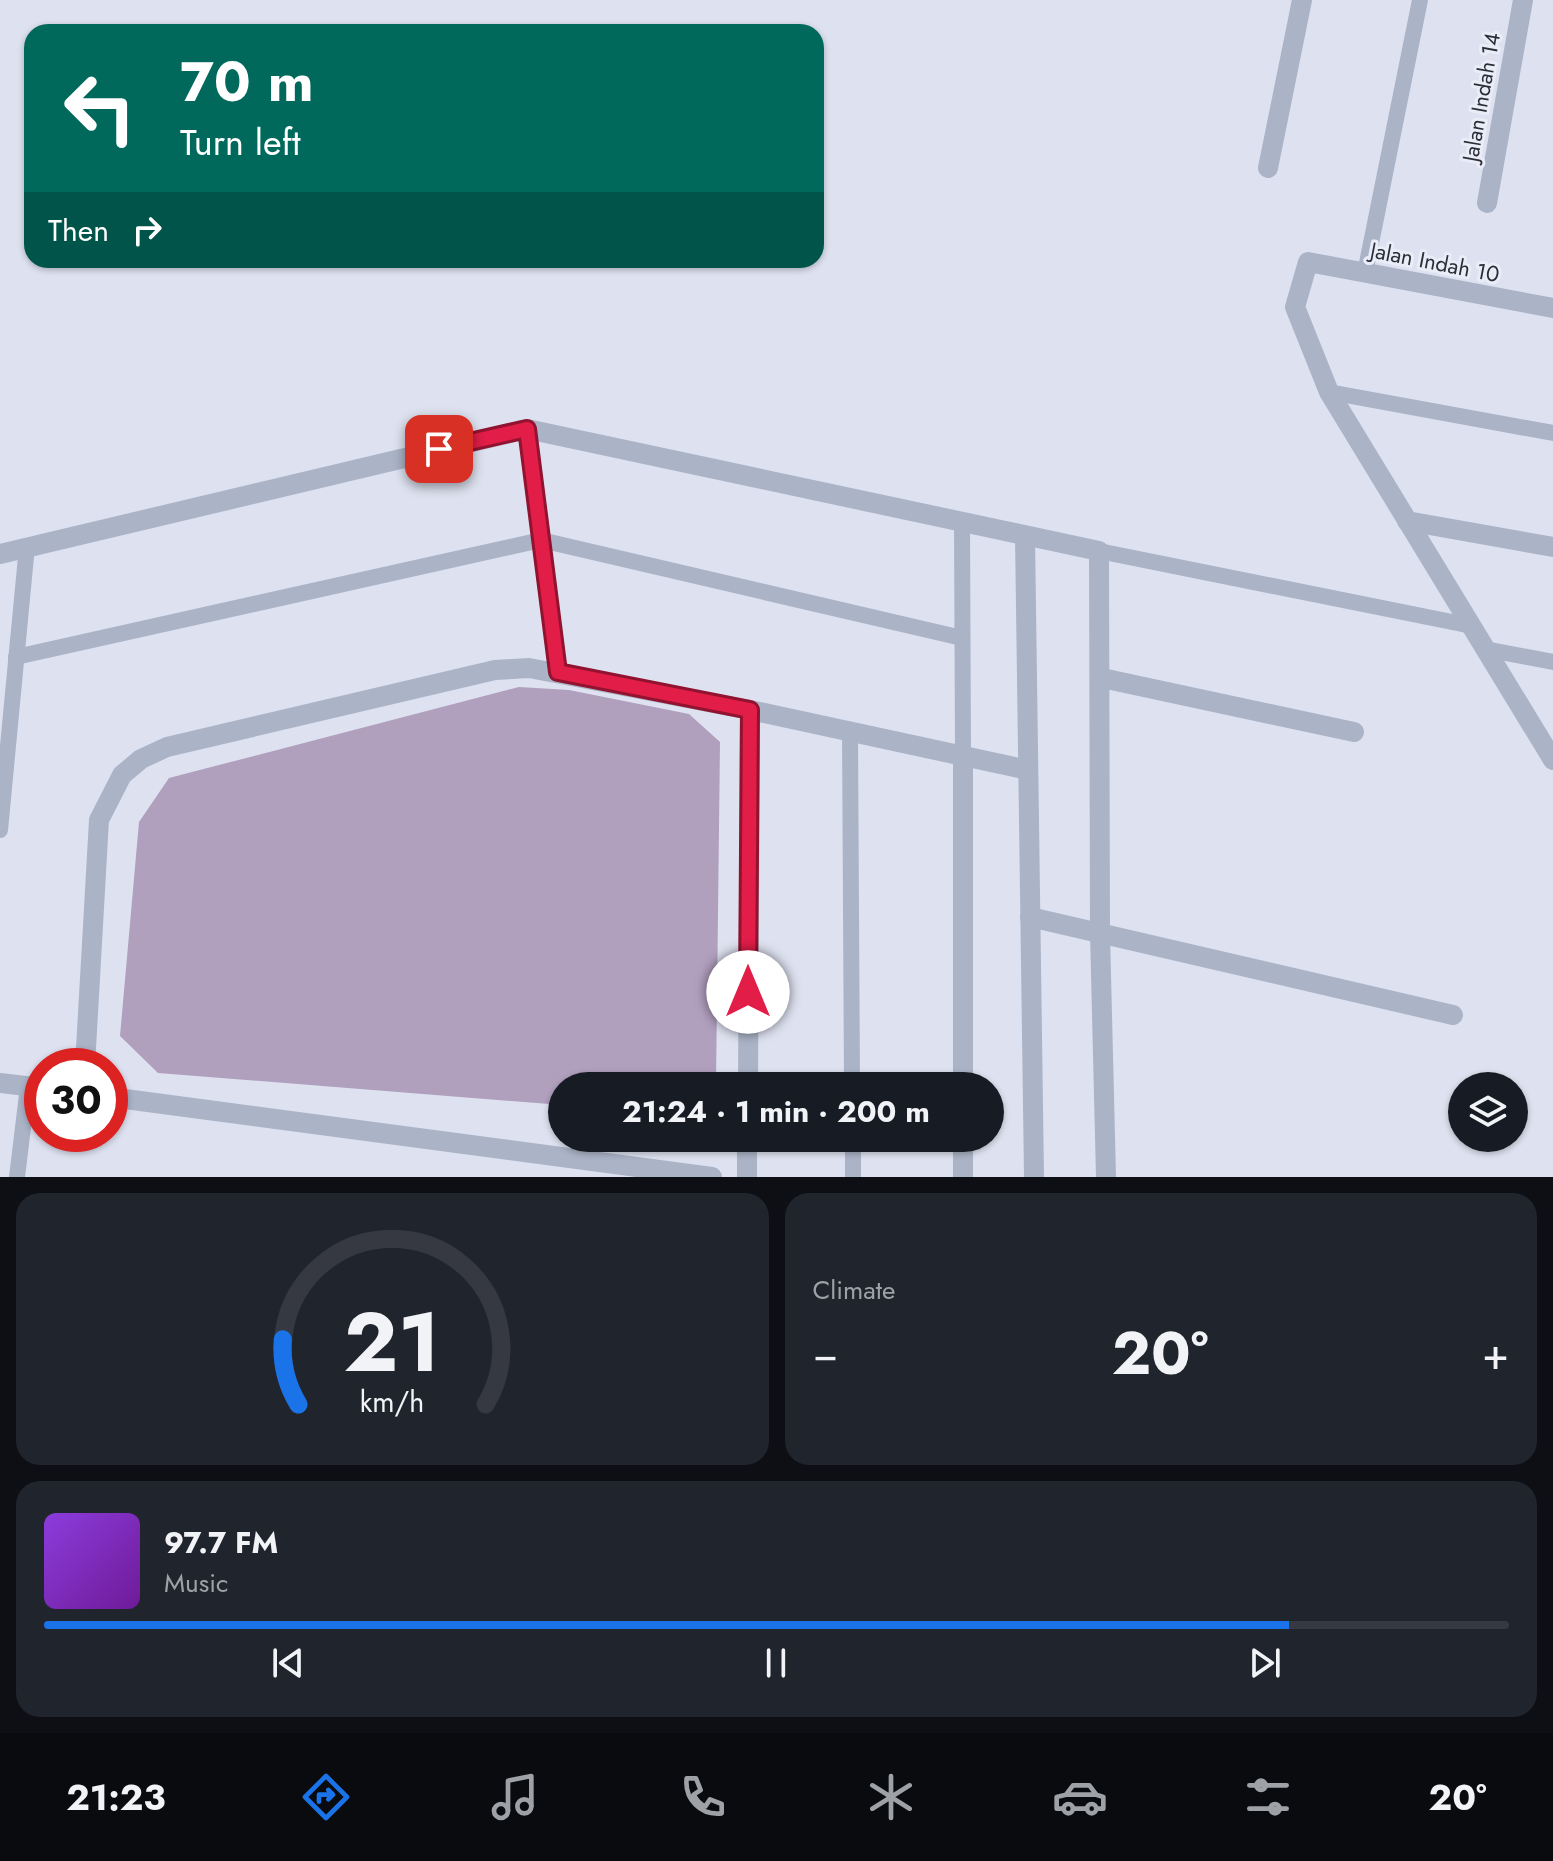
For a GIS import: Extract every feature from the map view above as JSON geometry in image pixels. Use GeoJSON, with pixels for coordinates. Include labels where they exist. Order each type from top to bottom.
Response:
{"type":"FeatureCollection","features":[{"type":"Feature","properties":{"kind":"street"},"geometry":{"type":"LineString","coordinates":[[1268,168],[1302,0]]}},
{"type":"Feature","properties":{"kind":"street","name":"Jalan Indah 14"},"geometry":{"type":"LineString","coordinates":[[1487,203],[1523,0]]}},
{"type":"Feature","properties":{"kind":"street","name":"Jalan Indah 10"},"geometry":{"type":"LineString","coordinates":[[1329,392],[1295,307],[1308,262],[1553,308]]}},
{"type":"Feature","properties":{"kind":"street"},"geometry":{"type":"LineString","coordinates":[[1329,392],[1553,760]]}},
{"type":"Feature","properties":{"kind":"street"},"geometry":{"type":"LineString","coordinates":[[0,554],[527,429],[1099,551],[1102,678],[1100,933],[1106,1177]]}},
{"type":"Feature","properties":{"kind":"street"},"geometry":{"type":"LineString","coordinates":[[1407,521],[1553,547]]}},
{"type":"Feature","properties":{"kind":"street"},"geometry":{"type":"LineString","coordinates":[[1025,536],[1034,1177]]}},
{"type":"Feature","properties":{"kind":"street"},"geometry":{"type":"LineString","coordinates":[[86,1048],[99,820],[122,775],[141,759],[167,747],[495,670],[529,668],[750,710],[1028,770]]}},
{"type":"Feature","properties":{"kind":"street"},"geometry":{"type":"LineString","coordinates":[[1102,678],[1354,732]]}},
{"type":"Feature","properties":{"kind":"street"},"geometry":{"type":"LineString","coordinates":[[748,1072],[750,710]]}},
{"type":"Feature","properties":{"kind":"street"},"geometry":{"type":"LineString","coordinates":[[963,754],[963,1072]]}},
{"type":"Feature","properties":{"kind":"street"},"geometry":{"type":"LineString","coordinates":[[1030,917],[1453,1015]]}},
{"type":"Feature","properties":{"kind":"street"},"geometry":{"type":"LineString","coordinates":[[0,1083],[24,1086]]}},
{"type":"Feature","properties":{"kind":"street"},"geometry":{"type":"LineString","coordinates":[[128,1100],[601,1170],[712,1177]]}},
{"type":"Feature","properties":{"kind":"street"},"geometry":{"type":"LineString","coordinates":[[747,1152],[747,1177]]}},
{"type":"Feature","properties":{"kind":"street"},"geometry":{"type":"LineString","coordinates":[[963,1152],[963,1177]]}},
{"type":"Feature","properties":{"kind":"lane"},"geometry":{"type":"LineString","coordinates":[[1365,273],[1420,0]]}},
{"type":"Feature","properties":{"kind":"lane"},"geometry":{"type":"LineString","coordinates":[[1329,392],[1553,433]]}},
{"type":"Feature","properties":{"kind":"lane"},"geometry":{"type":"LineString","coordinates":[[527,429],[558,672]]}},
{"type":"Feature","properties":{"kind":"lane"},"geometry":{"type":"LineString","coordinates":[[962,522],[963,754]]}},
{"type":"Feature","properties":{"kind":"lane"},"geometry":{"type":"LineString","coordinates":[[16,657],[541,540],[962,638]]}},
{"type":"Feature","properties":{"kind":"lane"},"geometry":{"type":"LineString","coordinates":[[0,830],[27,546]]}},
{"type":"Feature","properties":{"kind":"lane"},"geometry":{"type":"LineString","coordinates":[[1099,551],[1472,626]]}},
{"type":"Feature","properties":{"kind":"lane"},"geometry":{"type":"LineString","coordinates":[[1485,649],[1553,662]]}},
{"type":"Feature","properties":{"kind":"lane"},"geometry":{"type":"LineString","coordinates":[[850,731],[852,1072]]}},
{"type":"Feature","properties":{"kind":"lane"},"geometry":{"type":"LineString","coordinates":[[17,1177],[24,1142]]}},
{"type":"Feature","properties":{"kind":"lane"},"geometry":{"type":"LineString","coordinates":[[853,1152],[853,1177]]}},
{"type":"Feature","properties":{"kind":"shaded area"},"geometry":{"type":"Polygon","coordinates":[[[519,687],[569,690],[689,714],[720,742],[716,1072],[548,1072],[548,1104],[158,1073],[120,1036],[139,822],[169,778],[519,687]]]}},
{"type":"Feature","properties":{"kind":"route"},"geometry":{"type":"LineString","coordinates":[[439,449],[527,429],[558,672],[750,710],[748,992]]}}]}
